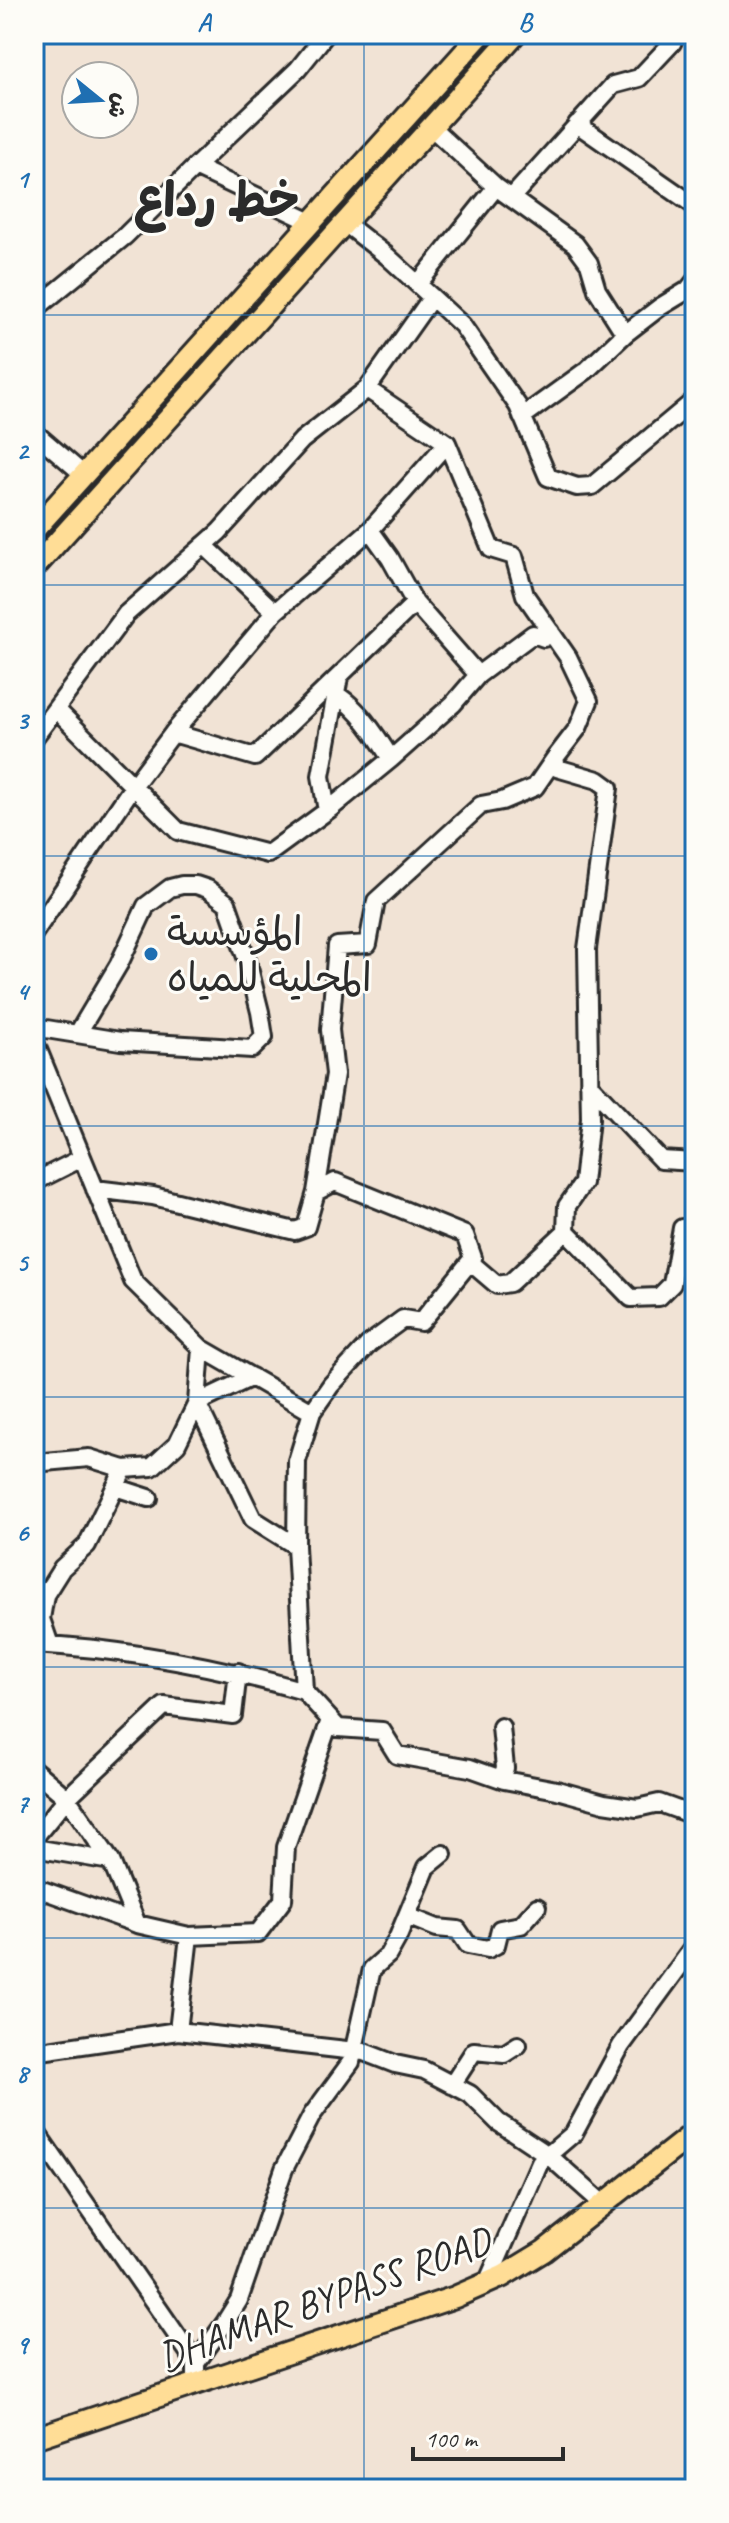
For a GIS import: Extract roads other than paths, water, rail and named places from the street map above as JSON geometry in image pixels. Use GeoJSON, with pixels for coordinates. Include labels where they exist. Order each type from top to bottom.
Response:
{"type":"FeatureCollection","features":[{"type":"Feature","properties":{"kind":"main road"},"geometry":{"type":"LineString","coordinates":[[34,530],[481,34]]}},
{"type":"Feature","properties":{"kind":"main road"},"geometry":{"type":"LineString","coordinates":[[34,568],[515,34]]}},
{"type":"Feature","properties":{"kind":"main road"},"geometry":{"type":"LineString","coordinates":[[154,397],[168,418]]}},
{"type":"Feature","properties":{"kind":"main road"},"geometry":{"type":"LineString","coordinates":[[59,502],[76,522]]}},
{"type":"Feature","properties":{"kind":"main road","name":"DHAMAR BYPASS ROAD"},"geometry":{"type":"LineString","coordinates":[[34,2438],[196,2373],[455,2297],[503,2276],[544,2251],[695,2132]]}},
{"type":"Feature","properties":{"kind":"street"},"geometry":{"type":"LineString","coordinates":[[34,310],[125,236],[298,69],[326,34]]}},
{"type":"Feature","properties":{"kind":"street"},"geometry":{"type":"LineString","coordinates":[[512,197],[613,85],[639,78],[677,34]]}},
{"type":"Feature","properties":{"kind":"street"},"geometry":{"type":"LineString","coordinates":[[577,124],[695,206]]}},
{"type":"Feature","properties":{"kind":"street"},"geometry":{"type":"LineString","coordinates":[[431,127],[496,187],[575,244],[589,263],[597,290],[625,334]]}},
{"type":"Feature","properties":{"kind":"street"},"geometry":{"type":"LineString","coordinates":[[195,167],[311,222]]}},
{"type":"Feature","properties":{"kind":"street"},"geometry":{"type":"LineString","coordinates":[[418,284],[496,187]]}},
{"type":"Feature","properties":{"kind":"street"},"geometry":{"type":"LineString","coordinates":[[345,223],[387,256],[462,325],[518,406],[548,477],[577,487],[592,486],[692,410]]}},
{"type":"Feature","properties":{"kind":"street"},"geometry":{"type":"LineString","coordinates":[[522,417],[587,370],[625,334],[688,290],[695,281]]}},
{"type":"Feature","properties":{"kind":"street"},"geometry":{"type":"LineString","coordinates":[[34,738],[126,614],[219,532],[302,440],[367,389],[432,297]]}},
{"type":"Feature","properties":{"kind":"street"},"geometry":{"type":"LineString","coordinates":[[95,1189],[153,1196],[295,1231],[306,1227],[316,1192],[335,1074],[330,1030],[337,946],[368,944],[376,901],[481,805],[502,801],[535,787],[578,728],[589,701],[568,657],[525,595],[514,556],[491,549],[447,443],[367,389]]}},
{"type":"Feature","properties":{"kind":"street"},"geometry":{"type":"LineString","coordinates":[[34,432],[84,475]]}},
{"type":"Feature","properties":{"kind":"street"},"geometry":{"type":"LineString","coordinates":[[34,933],[173,733],[275,612],[370,530],[447,443]]}},
{"type":"Feature","properties":{"kind":"street"},"geometry":{"type":"LineString","coordinates":[[370,530],[415,603],[478,675]]}},
{"type":"Feature","properties":{"kind":"street"},"geometry":{"type":"LineString","coordinates":[[204,545],[275,612]]}},
{"type":"Feature","properties":{"kind":"street"},"geometry":{"type":"LineString","coordinates":[[173,733],[255,757],[334,687],[415,603]]}},
{"type":"Feature","properties":{"kind":"street"},"geometry":{"type":"LineString","coordinates":[[56,709],[178,831],[268,854],[391,759],[453,704],[478,675],[533,634],[544,638],[551,632]]}},
{"type":"Feature","properties":{"kind":"street"},"geometry":{"type":"LineString","coordinates":[[334,687],[370,727],[391,759]]}},
{"type":"Feature","properties":{"kind":"street"},"geometry":{"type":"LineString","coordinates":[[327,811],[321,776],[334,687]]}},
{"type":"Feature","properties":{"kind":"street"},"geometry":{"type":"LineString","coordinates":[[470,1262],[497,1285],[510,1283],[566,1231],[567,1206],[583,1183],[590,1119],[587,949],[609,788],[598,780],[557,768],[555,758]]}},
{"type":"Feature","properties":{"kind":"street"},"geometry":{"type":"LineString","coordinates":[[34,1027],[120,1041],[252,1049],[264,1037],[260,1012],[247,960],[227,903],[208,889],[196,885],[170,888],[156,897],[146,906],[119,964],[78,1033]]}},
{"type":"Feature","properties":{"kind":"street"},"geometry":{"type":"LineString","coordinates":[[34,1040],[133,1281],[201,1348],[312,1412]]}},
{"type":"Feature","properties":{"kind":"street"},"geometry":{"type":"LineString","coordinates":[[589,1084],[661,1160],[695,1162]]}},
{"type":"Feature","properties":{"kind":"street"},"geometry":{"type":"LineString","coordinates":[[34,1182],[82,1158]]}},
{"type":"Feature","properties":{"kind":"street"},"geometry":{"type":"LineString","coordinates":[[304,1691],[296,1546],[297,1461],[312,1412],[331,1385],[369,1344],[403,1319],[421,1322],[473,1258],[465,1235],[335,1182],[316,1192]]}},
{"type":"Feature","properties":{"kind":"street"},"geometry":{"type":"LineString","coordinates":[[566,1231],[631,1298],[659,1297],[672,1284],[682,1228]]}},
{"type":"Feature","properties":{"kind":"street"},"geometry":{"type":"LineString","coordinates":[[34,1463],[89,1458],[124,1469],[152,1467],[177,1444],[197,1403],[201,1348]]}},
{"type":"Feature","properties":{"kind":"street"},"geometry":{"type":"LineString","coordinates":[[197,1403],[252,1377]]}},
{"type":"Feature","properties":{"kind":"street"},"geometry":{"type":"LineString","coordinates":[[197,1403],[253,1519],[296,1546]]}},
{"type":"Feature","properties":{"kind":"street"},"geometry":{"type":"LineString","coordinates":[[124,1469],[87,1545],[62,1568],[45,1595],[41,1619],[42,1645],[122,1652],[238,1672],[304,1691],[338,1728],[382,1731],[397,1755],[470,1768],[501,1779],[626,1806],[637,1808],[659,1803],[695,1816]]}},
{"type":"Feature","properties":{"kind":"street"},"geometry":{"type":"LineString","coordinates":[[115,1487],[149,1498]]}},
{"type":"Feature","properties":{"kind":"street"},"geometry":{"type":"LineString","coordinates":[[34,1838],[67,1798],[164,1706],[233,1715],[238,1672]]}},
{"type":"Feature","properties":{"kind":"street"},"geometry":{"type":"LineString","coordinates":[[34,1887],[137,1924],[189,1936],[258,1933],[283,1900],[286,1847],[330,1720]]}},
{"type":"Feature","properties":{"kind":"street"},"geometry":{"type":"LineString","coordinates":[[501,1727],[505,1768],[501,1779]]}},
{"type":"Feature","properties":{"kind":"street"},"geometry":{"type":"LineString","coordinates":[[34,1770],[67,1798],[111,1861],[137,1924]]}},
{"type":"Feature","properties":{"kind":"street"},"geometry":{"type":"LineString","coordinates":[[34,1848],[111,1861]]}},
{"type":"Feature","properties":{"kind":"street"},"geometry":{"type":"LineString","coordinates":[[34,2129],[196,2373],[239,2300],[284,2169],[312,2115],[351,2062],[372,1969],[388,1955],[427,1867],[443,1854]]}},
{"type":"Feature","properties":{"kind":"street"},"geometry":{"type":"LineString","coordinates":[[407,1916],[437,1928],[458,1930],[468,1945],[488,1949],[496,1945],[500,1929],[521,1925],[537,1907]]}},
{"type":"Feature","properties":{"kind":"street"},"geometry":{"type":"LineString","coordinates":[[178,2031],[189,1936]]}},
{"type":"Feature","properties":{"kind":"street"},"geometry":{"type":"LineString","coordinates":[[487,2283],[540,2162],[574,2133],[621,2046],[695,1945]]}},
{"type":"Feature","properties":{"kind":"street"},"geometry":{"type":"LineString","coordinates":[[34,2052],[178,2031],[354,2051],[424,2070],[470,2094],[498,2122],[548,2155],[603,2204]]}},
{"type":"Feature","properties":{"kind":"street"},"geometry":{"type":"LineString","coordinates":[[452,2085],[474,2051],[504,2054],[518,2045]]}},
{"type":"Feature","properties":{"kind":"place","name":"المؤسسة المحلية للمياه"},"geometry":{"type":"Point","coordinates":[151,954]}},
{"type":"Feature","properties":{"kind":"district","name":"خط رداع"},"geometry":{"type":"Point","coordinates":[217,199]}}]}
